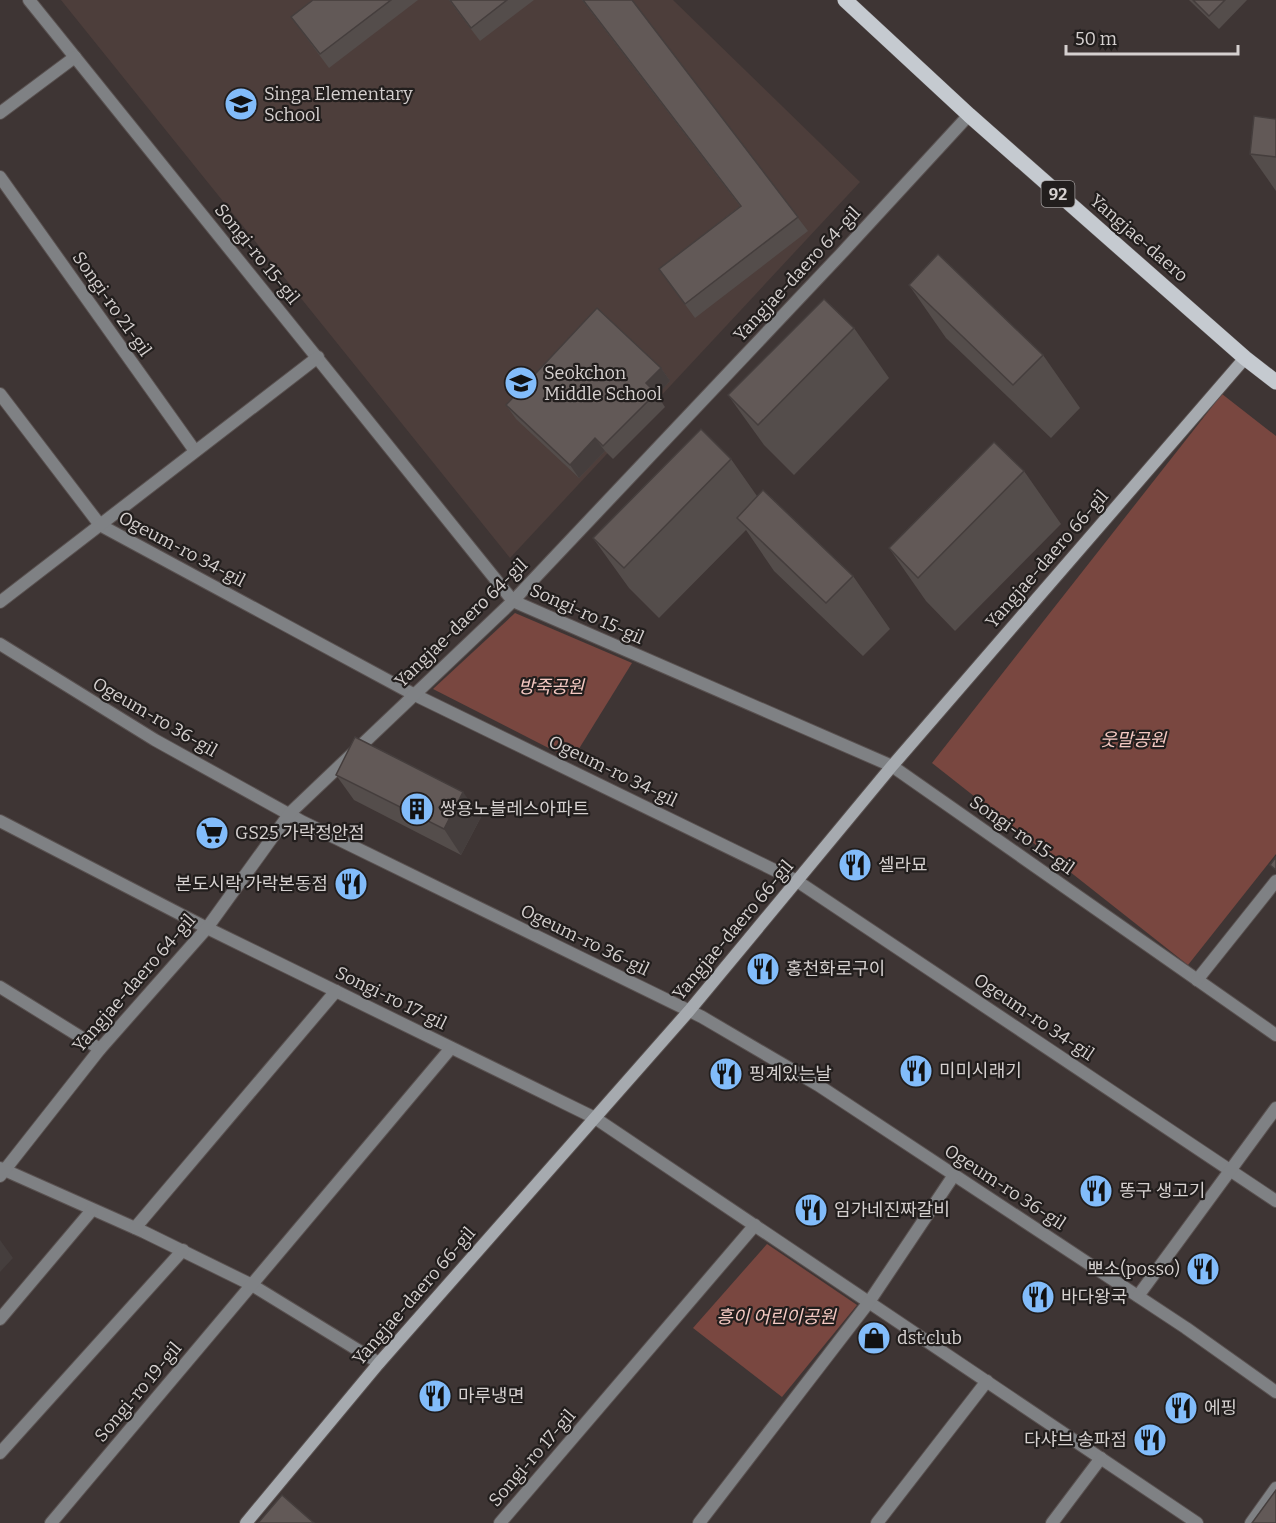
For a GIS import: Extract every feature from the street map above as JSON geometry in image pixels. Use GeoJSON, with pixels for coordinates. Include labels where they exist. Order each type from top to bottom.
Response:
{"type":"FeatureCollection","features":[{"type":"Feature","properties":{"kind":"main road","name":"Yangjae-daero"},"geometry":{"type":"LineString","coordinates":[[845,0],[969,115],[1245,358],[1276,382]]}},
{"type":"Feature","properties":{"kind":"street","name":"Songi-ro 15-gil"},"geometry":{"type":"LineString","coordinates":[[29,0],[513,601],[892,766],[1276,1035]]}},
{"type":"Feature","properties":{"kind":"street"},"geometry":{"type":"LineString","coordinates":[[0,113],[75,57]]}},
{"type":"Feature","properties":{"kind":"street","name":"Yangjae-daero 64-gil"},"geometry":{"type":"LineString","coordinates":[[1,1172],[100,1049],[207,928],[290,813],[513,601],[969,115]]}},
{"type":"Feature","properties":{"kind":"street","name":"Songi-ro 21-gil"},"geometry":{"type":"LineString","coordinates":[[0,177],[195,451]]}},
{"type":"Feature","properties":{"kind":"street"},"geometry":{"type":"LineString","coordinates":[[0,602],[318,357]]}},
{"type":"Feature","properties":{"kind":"street","name":"Yangjae-daero 66-gil"},"geometry":{"type":"LineString","coordinates":[[246,1523],[379,1363],[689,1011],[892,766],[1245,358]]}},
{"type":"Feature","properties":{"kind":"street","name":"Ogeum-ro 34-gil"},"geometry":{"type":"LineString","coordinates":[[0,394],[100,525],[413,694],[797,881],[1276,1201]]}},
{"type":"Feature","properties":{"kind":"street","name":"Ogeum-ro 36-gil"},"geometry":{"type":"LineString","coordinates":[[0,644],[155,740],[303,822],[689,1011],[818,1085],[1186,1328],[1276,1392]]}},
{"type":"Feature","properties":{"kind":"street","name":"Songi-ro 17-gil"},"geometry":{"type":"LineString","coordinates":[[0,821],[207,928],[595,1118],[1197,1523]]}},
{"type":"Feature","properties":{"kind":"street"},"geometry":{"type":"LineString","coordinates":[[1197,980],[1276,881]]}},
{"type":"Feature","properties":{"kind":"street"},"geometry":{"type":"LineString","coordinates":[[0,987],[100,1049]]}},
{"type":"Feature","properties":{"kind":"street"},"geometry":{"type":"LineString","coordinates":[[135,1228],[336,991]]}},
{"type":"Feature","properties":{"kind":"street","name":"Songi-ro 19-gil"},"geometry":{"type":"LineString","coordinates":[[51,1523],[451,1048]]}},
{"type":"Feature","properties":{"kind":"street"},"geometry":{"type":"LineString","coordinates":[[1138,1296],[1276,1108]]}},
{"type":"Feature","properties":{"kind":"street"},"geometry":{"type":"LineString","coordinates":[[1,1172],[183,1250],[252,1285],[379,1363]]}},
{"type":"Feature","properties":{"kind":"street"},"geometry":{"type":"LineString","coordinates":[[699,1523],[869,1302],[954,1175]]}},
{"type":"Feature","properties":{"kind":"street"},"geometry":{"type":"LineString","coordinates":[[0,1319],[92,1210]]}},
{"type":"Feature","properties":{"kind":"street","name":"Songi-ro 17-gil"},"geometry":{"type":"LineString","coordinates":[[500,1523],[755,1225]]}},
{"type":"Feature","properties":{"kind":"street"},"geometry":{"type":"LineString","coordinates":[[0,1454],[183,1250]]}},
{"type":"Feature","properties":{"kind":"street"},"geometry":{"type":"LineString","coordinates":[[877,1523],[987,1381]]}},
{"type":"Feature","properties":{"kind":"street"},"geometry":{"type":"LineString","coordinates":[[1052,1523],[1101,1458]]}},
{"type":"Feature","properties":{"kind":"street"},"geometry":{"type":"LineString","coordinates":[[1251,1523],[1276,1488]]}},
{"type":"Feature","properties":{"kind":"shaded area","name":"Seokchon Middle School"},"geometry":{"type":"Polygon","coordinates":[[[61,0],[673,0],[860,182],[510,558],[61,0]]]}},
{"type":"Feature","properties":{"kind":"green space","name":"웃말공원"},"geometry":{"type":"Polygon","coordinates":[[[1222,394],[1276,436],[1276,854],[1188,965],[932,763],[1222,394]]]}},
{"type":"Feature","properties":{"kind":"green space","name":"방죽공원"},"geometry":{"type":"Polygon","coordinates":[[[515,613],[632,663],[572,760],[433,689],[515,613]]]}},
{"type":"Feature","properties":{"kind":"green space","name":"흥이 어린이공원"},"geometry":{"type":"Polygon","coordinates":[[[767,1244],[857,1305],[782,1397],[693,1328],[767,1244]]]}},
{"type":"Feature","properties":{"kind":"building"},"geometry":{"type":"Polygon","coordinates":[[[313,0],[391,0],[320,54],[291,17],[313,0]]]}},
{"type":"Feature","properties":{"kind":"building"},"geometry":{"type":"Polygon","coordinates":[[[450,0],[507,0],[471,28],[450,0]]]}},
{"type":"Feature","properties":{"kind":"building"},"geometry":{"type":"Polygon","coordinates":[[[583,0],[632,0],[798,217],[685,304],[659,269],[741,206],[583,0]]]}},
{"type":"Feature","properties":{"kind":"building"},"geometry":{"type":"Polygon","coordinates":[[[1193,0],[1225,0],[1209,16],[1193,0]]]}},
{"type":"Feature","properties":{"kind":"building"},"geometry":{"type":"Polygon","coordinates":[[[1254,116],[1276,119],[1276,157],[1250,154],[1254,116]]]}},
{"type":"Feature","properties":{"kind":"building"},"geometry":{"type":"Polygon","coordinates":[[[938,254],[1043,355],[1013,385],[909,285],[938,254]]]}},
{"type":"Feature","properties":{"kind":"building"},"geometry":{"type":"Polygon","coordinates":[[[824,299],[854,328],[758,425],[728,395],[824,299]]]}},
{"type":"Feature","properties":{"kind":"building"},"geometry":{"type":"Polygon","coordinates":[[[597,308],[661,368],[646,383],[656,393],[603,446],[595,438],[570,465],[506,405],[597,308]]]}},
{"type":"Feature","properties":{"kind":"building"},"geometry":{"type":"Polygon","coordinates":[[[701,429],[731,459],[624,568],[593,538],[701,429]]]}},
{"type":"Feature","properties":{"kind":"building"},"geometry":{"type":"Polygon","coordinates":[[[994,442],[1024,471],[918,578],[889,548],[994,442]]]}},
{"type":"Feature","properties":{"kind":"building"},"geometry":{"type":"Polygon","coordinates":[[[763,490],[853,576],[826,603],[737,518],[763,490]]]}},
{"type":"Feature","properties":{"kind":"building"},"geometry":{"type":"Polygon","coordinates":[[[355,737],[463,792],[444,829],[336,775],[355,737]]]}},
{"type":"Feature","properties":{"kind":"building"},"geometry":{"type":"Polygon","coordinates":[[[1276,857],[1276,870],[1270,865],[1276,857]]]}},
{"type":"Feature","properties":{"kind":"building"},"geometry":{"type":"Polygon","coordinates":[[[1276,1490],[1276,1523],[1252,1523],[1276,1490]]]}},
{"type":"Feature","properties":{"kind":"building"},"geometry":{"type":"Polygon","coordinates":[[[282,1495],[314,1523],[258,1523],[282,1495]]]}},
{"type":"Feature","properties":{"kind":"place","name":"Singa Elementary School"},"geometry":{"type":"Point","coordinates":[241,104]}},
{"type":"Feature","properties":{"kind":"place","name":"Seokchon Middle School"},"geometry":{"type":"Point","coordinates":[521,383]}},
{"type":"Feature","properties":{"kind":"place","name":"쌍용노블레스아파트"},"geometry":{"type":"Point","coordinates":[417,809]}},
{"type":"Feature","properties":{"kind":"place","name":"GS25 가락정안점"},"geometry":{"type":"Point","coordinates":[212,833]}},
{"type":"Feature","properties":{"kind":"place","name":"셀라묘"},"geometry":{"type":"Point","coordinates":[855,865]}},
{"type":"Feature","properties":{"kind":"place","name":"본도시락 가락본동점"},"geometry":{"type":"Point","coordinates":[351,884]}},
{"type":"Feature","properties":{"kind":"place","name":"홍천화로구이"},"geometry":{"type":"Point","coordinates":[763,969]}},
{"type":"Feature","properties":{"kind":"place","name":"미미시래기"},"geometry":{"type":"Point","coordinates":[916,1071]}},
{"type":"Feature","properties":{"kind":"place","name":"핑계있는날"},"geometry":{"type":"Point","coordinates":[726,1074]}},
{"type":"Feature","properties":{"kind":"place","name":"똥구 생고기"},"geometry":{"type":"Point","coordinates":[1096,1191]}},
{"type":"Feature","properties":{"kind":"place","name":"임가네진짜갈비"},"geometry":{"type":"Point","coordinates":[811,1210]}},
{"type":"Feature","properties":{"kind":"place","name":"뽀소(posso)"},"geometry":{"type":"Point","coordinates":[1203,1269]}},
{"type":"Feature","properties":{"kind":"place","name":"바다왕국"},"geometry":{"type":"Point","coordinates":[1038,1297]}},
{"type":"Feature","properties":{"kind":"place","name":"dst.club"},"geometry":{"type":"Point","coordinates":[874,1338]}},
{"type":"Feature","properties":{"kind":"place","name":"마루냉면"},"geometry":{"type":"Point","coordinates":[435,1396]}},
{"type":"Feature","properties":{"kind":"place","name":"에핑"},"geometry":{"type":"Point","coordinates":[1181,1408]}},
{"type":"Feature","properties":{"kind":"place","name":"다샤브 송파점"},"geometry":{"type":"Point","coordinates":[1150,1440]}}]}
